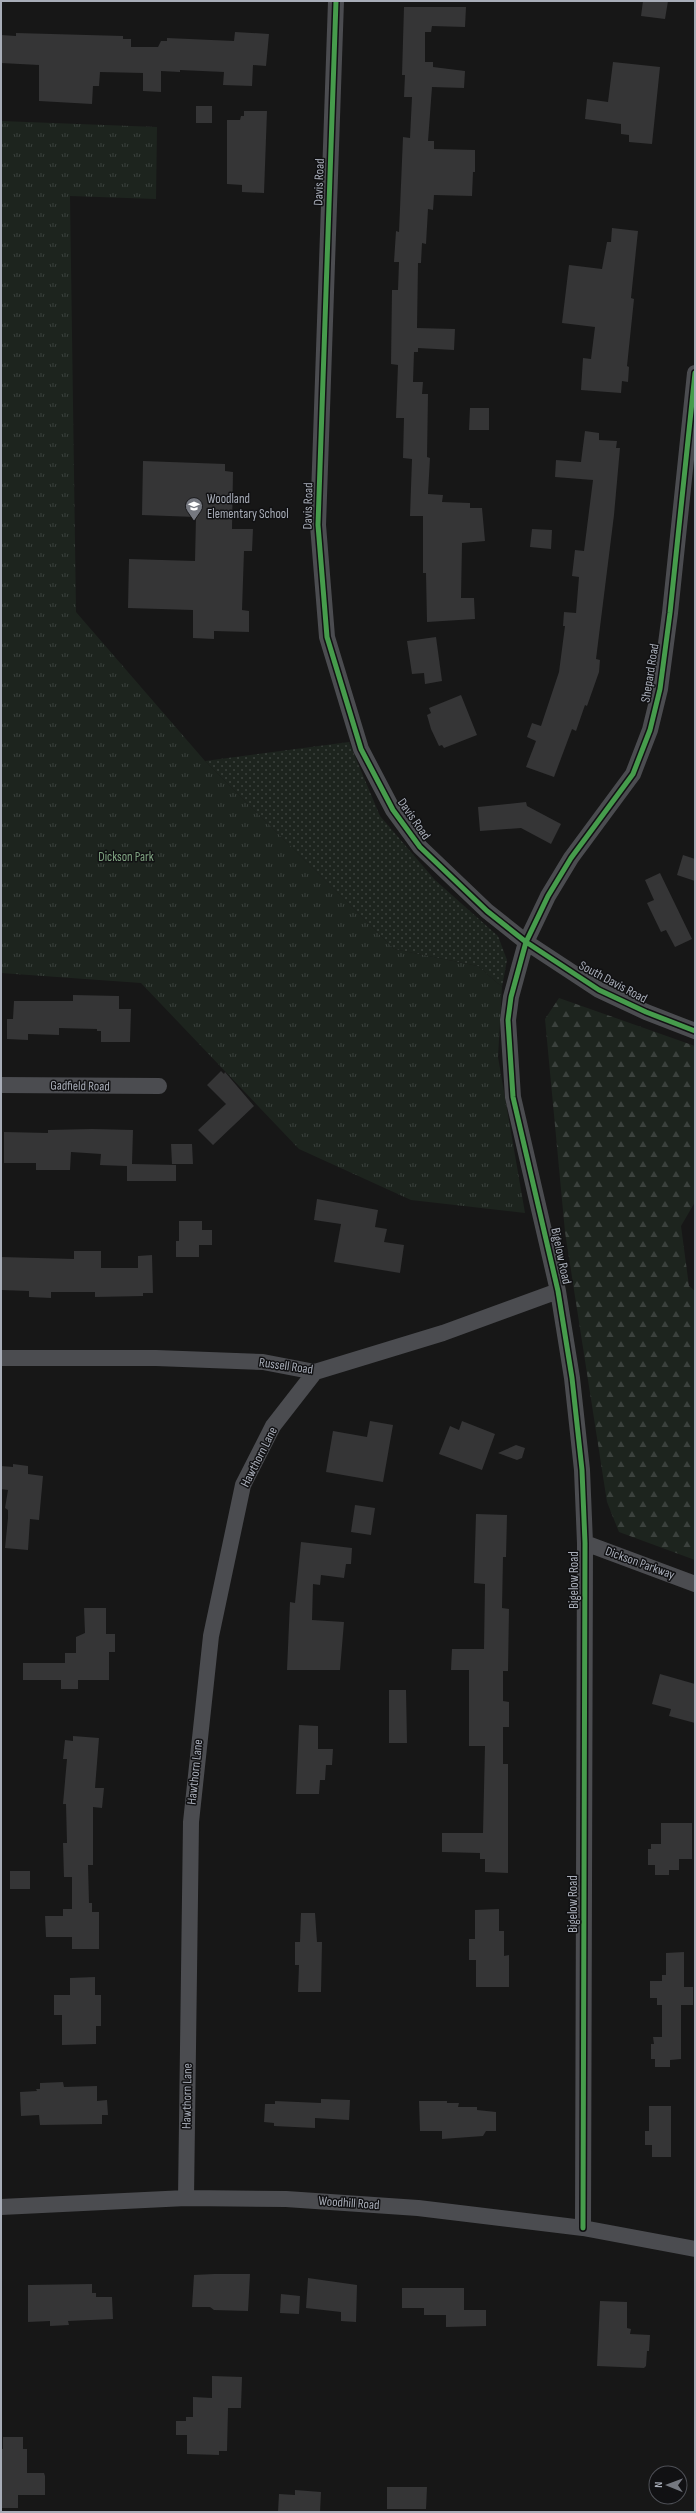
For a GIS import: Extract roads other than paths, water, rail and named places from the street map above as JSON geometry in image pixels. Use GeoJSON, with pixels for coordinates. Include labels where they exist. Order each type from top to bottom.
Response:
{"type":"FeatureCollection","features":[{"type":"Feature","properties":{"kind":"street","name":"Davis Road"},"geometry":{"type":"LineString","coordinates":[[336,1],[318,525],[327,637],[361,749],[393,810],[420,847],[447,875],[487,911],[526,942]]}},
{"type":"Feature","properties":{"kind":"street","name":"Shepard Road"},"geometry":{"type":"LineString","coordinates":[[526,942],[548,896],[572,858],[633,774],[650,730],[660,689],[670,614],[695,373]]}},
{"type":"Feature","properties":{"kind":"street","name":"South Davis Road"},"geometry":{"type":"LineString","coordinates":[[526,942],[600,990],[646,1012],[695,1031]]}},
{"type":"Feature","properties":{"kind":"street","name":"Bigelow Road"},"geometry":{"type":"LineString","coordinates":[[526,942],[511,997],[508,1020],[509,1053],[514,1097],[558,1291],[577,1413],[585,1543],[583,2228]]}},
{"type":"Feature","properties":{"kind":"street","name":"Gadfield Road"},"geometry":{"type":"LineString","coordinates":[[1,1085],[159,1086]]}},
{"type":"Feature","properties":{"kind":"street","name":"Russell Road"},"geometry":{"type":"LineString","coordinates":[[1,1358],[156,1358],[263,1362],[315,1372],[443,1334],[558,1291]]}},
{"type":"Feature","properties":{"kind":"street","name":"Hawthorn Lane"},"geometry":{"type":"LineString","coordinates":[[186,2198],[190,1822],[211,1636],[243,1485],[273,1426],[315,1372]]}},
{"type":"Feature","properties":{"kind":"street","name":"Dickson Parkway"},"geometry":{"type":"LineString","coordinates":[[585,1543],[695,1584]]}},
{"type":"Feature","properties":{"kind":"street","name":"Woodhill Road"},"geometry":{"type":"LineString","coordinates":[[1,2207],[186,2198],[286,2199],[403,2207],[583,2228],[695,2249]]}},
{"type":"Feature","properties":{"kind":"place","name":"Woodland Elementary School"},"geometry":{"type":"Point","coordinates":[194,521]}},
{"type":"Feature","properties":{"kind":"park label","name":"Dickson Park"},"geometry":{"type":"Point","coordinates":[126,857]}}]}
